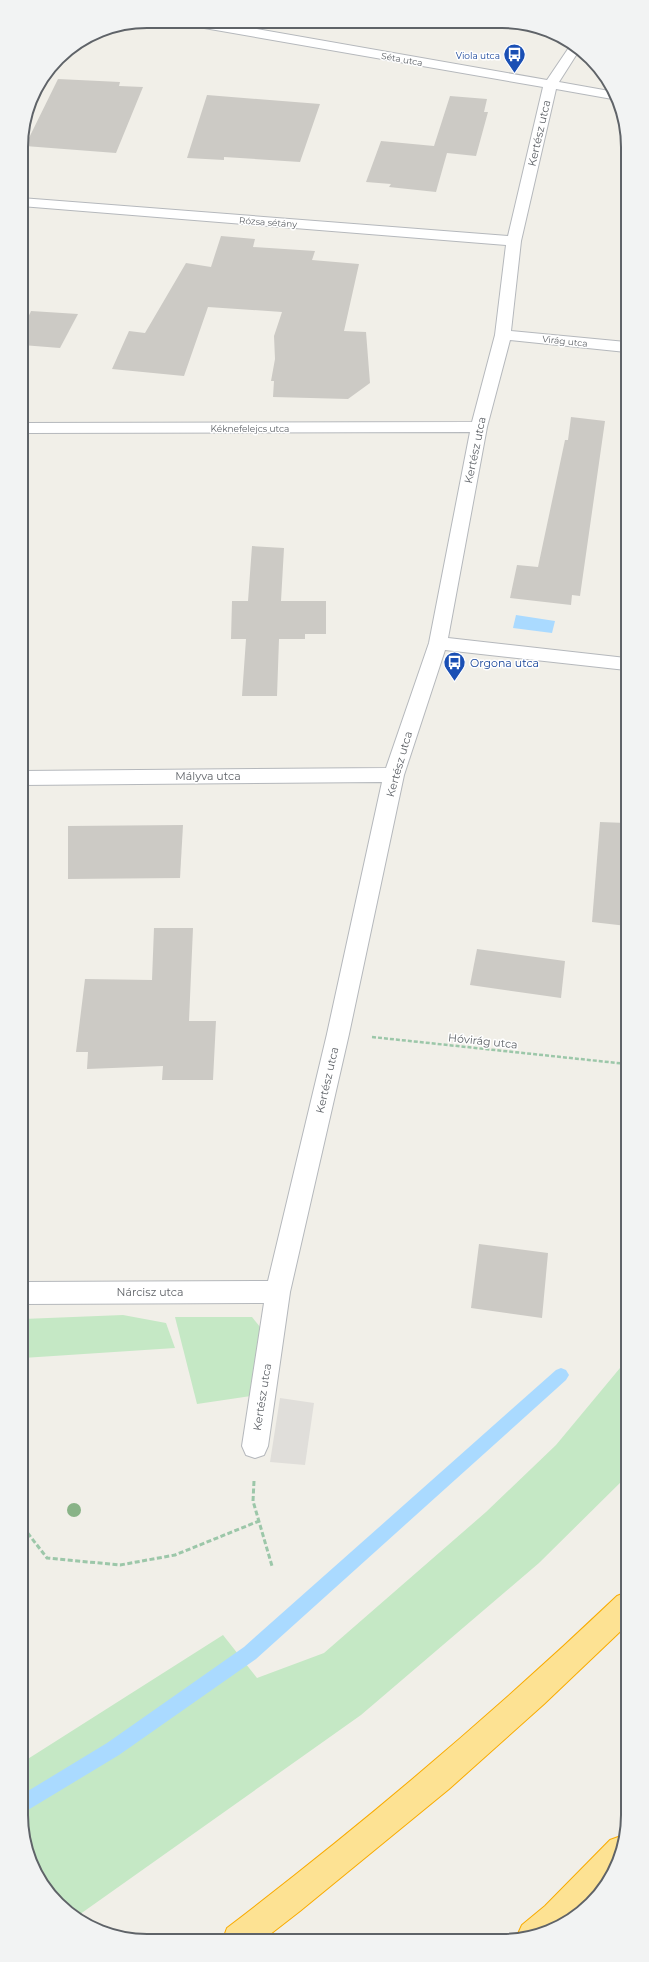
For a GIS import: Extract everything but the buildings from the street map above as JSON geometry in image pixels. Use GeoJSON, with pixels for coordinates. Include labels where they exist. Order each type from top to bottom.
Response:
{"type":"FeatureCollection","features":[{"type":"Feature","properties":{"kind":"highway"},"geometry":{"type":"LineString","coordinates":[[245,1934],[321,1877],[454,1764],[621,1612]]}},
{"type":"Feature","properties":{"kind":"highway"},"geometry":{"type":"LineString","coordinates":[[544,1926],[556,1917],[612,1860]]}},
{"type":"Feature","properties":{"kind":"street","name":"Séta utca"},"geometry":{"type":"LineString","coordinates":[[227,28],[609,95]]}},
{"type":"Feature","properties":{"kind":"street"},"geometry":{"type":"LineString","coordinates":[[550,85],[572,51]]}},
{"type":"Feature","properties":{"kind":"street","name":"Kertész utca"},"geometry":{"type":"LineString","coordinates":[[255,1446],[278,1292],[338,1034],[394,775],[438,643],[478,427],[503,335],[514,241],[550,85]]}},
{"type":"Feature","properties":{"kind":"street","name":"Rózsa sétány"},"geometry":{"type":"LineString","coordinates":[[28,203],[514,241]]}},
{"type":"Feature","properties":{"kind":"street","name":"Virág utca"},"geometry":{"type":"LineString","coordinates":[[503,335],[621,347]]}},
{"type":"Feature","properties":{"kind":"street","name":"Kéknefelejcs utca"},"geometry":{"type":"LineString","coordinates":[[28,428],[478,427]]}},
{"type":"Feature","properties":{"kind":"street"},"geometry":{"type":"LineString","coordinates":[[438,643],[621,663]]}},
{"type":"Feature","properties":{"kind":"street","name":"Mályva utca"},"geometry":{"type":"LineString","coordinates":[[28,778],[394,775]]}},
{"type":"Feature","properties":{"kind":"street","name":"Nárcisz utca"},"geometry":{"type":"LineString","coordinates":[[28,1293],[278,1292]]}},
{"type":"Feature","properties":{"kind":"path","name":"Hóvirág utca"},"geometry":{"type":"LineString","coordinates":[[338,1034],[621,1063]]}},
{"type":"Feature","properties":{"kind":"path"},"geometry":{"type":"LineString","coordinates":[[255,1446],[253,1501],[272,1566]]}},
{"type":"Feature","properties":{"kind":"path"},"geometry":{"type":"LineString","coordinates":[[28,1533],[47,1558],[120,1565],[175,1555],[259,1521]]}},
{"type":"Feature","properties":{"kind":"shaded area"},"geometry":{"type":"Polygon","coordinates":[[[280,1398],[314,1403],[305,1465],[270,1462],[280,1398]]]}},
{"type":"Feature","properties":{"kind":"green space"},"geometry":{"type":"Polygon","coordinates":[[[123,1315],[166,1323],[175,1348],[28,1358],[28,1319],[123,1315]]]}},
{"type":"Feature","properties":{"kind":"green space"},"geometry":{"type":"Polygon","coordinates":[[[175,1317],[252,1317],[273,1343],[257,1395],[197,1404],[175,1317]]]}},
{"type":"Feature","properties":{"kind":"green space"},"geometry":{"type":"Polygon","coordinates":[[[621,1367],[621,1482],[539,1563],[361,1715],[81,1914],[63,1899],[53,1888],[40,1868],[30,1839],[28,1823],[28,1759],[223,1635],[257,1678],[324,1653],[486,1512],[556,1445],[621,1367]]]}},
{"type":"Feature","properties":{"kind":"water"},"geometry":{"type":"Polygon","coordinates":[[[516,615],[555,621],[552,633],[513,628],[516,615]]]}},
{"type":"Feature","properties":{"kind":"waterway"},"geometry":{"type":"LineString","coordinates":[[28,1801],[113,1749],[250,1653],[561,1375]]}},
{"type":"Feature","properties":{"kind":"place","name":"Viola utca"},"geometry":{"type":"Point","coordinates":[515,74]}},
{"type":"Feature","properties":{"kind":"place","name":"Orgona utca"},"geometry":{"type":"Point","coordinates":[454,682]}}]}
